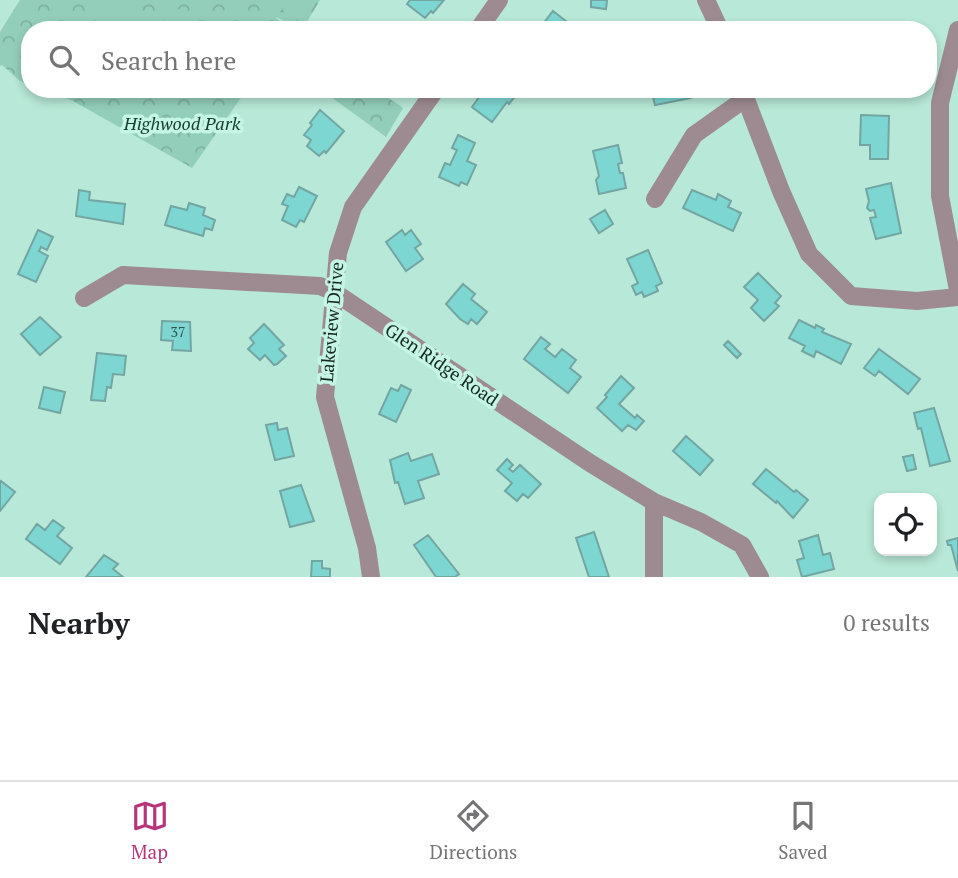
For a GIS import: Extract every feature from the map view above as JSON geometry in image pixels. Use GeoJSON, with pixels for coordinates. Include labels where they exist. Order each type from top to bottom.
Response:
{"type":"FeatureCollection","features":[{"type":"Feature","properties":{"kind":"street"},"geometry":{"type":"LineString","coordinates":[[484,21],[499,0]]}},
{"type":"Feature","properties":{"kind":"street"},"geometry":{"type":"LineString","coordinates":[[706,0],[716,21]]}},
{"type":"Feature","properties":{"kind":"street"},"geometry":{"type":"LineString","coordinates":[[958,30],[940,103],[940,196],[958,290]]}},
{"type":"Feature","properties":{"kind":"street","name":"Lakeview Drive"},"geometry":{"type":"LineString","coordinates":[[371,577],[368,548],[325,397],[338,253],[353,207],[430,98]]}},
{"type":"Feature","properties":{"kind":"street"},"geometry":{"type":"LineString","coordinates":[[655,199],[694,135],[739,98]]}},
{"type":"Feature","properties":{"kind":"street"},"geometry":{"type":"LineString","coordinates":[[746,98],[808,254],[850,296],[917,300],[958,296]]}},
{"type":"Feature","properties":{"kind":"street","name":"Glen Ridge Road"},"geometry":{"type":"LineString","coordinates":[[84,298],[124,275],[320,286],[334,292],[567,448],[654,502],[701,522],[742,545],[760,577]]}},
{"type":"Feature","properties":{"kind":"street"},"geometry":{"type":"LineString","coordinates":[[654,502],[654,577]]}},
{"type":"Feature","properties":{"kind":"green space"},"geometry":{"type":"Polygon","coordinates":[[[20,0],[288,0],[276,18],[280,21],[21,21],[21,81],[0,66],[0,32],[20,0]]]}},
{"type":"Feature","properties":{"kind":"green space"},"geometry":{"type":"Polygon","coordinates":[[[106,0],[144,0],[134,21],[96,21],[106,0]]]}},
{"type":"Feature","properties":{"kind":"green space"},"geometry":{"type":"Polygon","coordinates":[[[250,0],[320,0],[307,21],[284,21],[248,3],[250,0]]]}},
{"type":"Feature","properties":{"kind":"green space"},"geometry":{"type":"Polygon","coordinates":[[[180,9],[197,21],[164,21],[171,13],[180,9]]]}},
{"type":"Feature","properties":{"kind":"green space","name":"Highwood Park"},"geometry":{"type":"Polygon","coordinates":[[[65,98],[241,98],[192,168],[65,98]]]}},
{"type":"Feature","properties":{"kind":"green space"},"geometry":{"type":"Polygon","coordinates":[[[332,98],[389,98],[403,108],[386,137],[332,98]]]}},
{"type":"Feature","properties":{"kind":"building"},"geometry":{"type":"Polygon","coordinates":[[[410,0],[444,0],[425,18],[407,4],[410,0]]]}},
{"type":"Feature","properties":{"kind":"building"},"geometry":{"type":"Polygon","coordinates":[[[591,0],[607,0],[606,9],[591,7],[591,0]]]}},
{"type":"Feature","properties":{"kind":"building"},"geometry":{"type":"Polygon","coordinates":[[[553,11],[566,21],[545,21],[553,11]]]}},
{"type":"Feature","properties":{"kind":"building"},"geometry":{"type":"Polygon","coordinates":[[[478,98],[514,98],[509,104],[507,102],[492,122],[472,107],[478,98]]]}},
{"type":"Feature","properties":{"kind":"building"},"geometry":{"type":"Polygon","coordinates":[[[653,98],[691,98],[655,105],[653,98]]]}},
{"type":"Feature","properties":{"kind":"building"},"geometry":{"type":"Polygon","coordinates":[[[320,110],[344,131],[326,153],[324,151],[319,156],[307,146],[311,140],[304,135],[320,110]]]}},
{"type":"Feature","properties":{"kind":"building"},"geometry":{"type":"Polygon","coordinates":[[[861,115],[889,116],[888,159],[870,159],[870,145],[860,145],[861,115]]]}},
{"type":"Feature","properties":{"kind":"building"},"geometry":{"type":"Polygon","coordinates":[[[458,135],[475,143],[467,161],[476,165],[467,185],[461,182],[459,186],[439,177],[445,163],[450,165],[457,150],[452,148],[458,135]]]}},
{"type":"Feature","properties":{"kind":"building"},"geometry":{"type":"Polygon","coordinates":[[[618,145],[622,163],[618,164],[626,188],[599,194],[596,180],[599,176],[593,151],[618,145]]]}},
{"type":"Feature","properties":{"kind":"building"},"geometry":{"type":"Polygon","coordinates":[[[891,183],[901,233],[876,239],[870,218],[876,217],[874,210],[867,208],[869,201],[866,189],[891,183]]]}},
{"type":"Feature","properties":{"kind":"building"},"geometry":{"type":"Polygon","coordinates":[[[299,187],[317,196],[304,222],[300,220],[296,227],[282,220],[288,206],[282,204],[287,194],[294,197],[299,187]]]}},
{"type":"Feature","properties":{"kind":"building"},"geometry":{"type":"Polygon","coordinates":[[[79,190],[90,192],[89,200],[125,204],[123,224],[76,216],[79,190]]]}},
{"type":"Feature","properties":{"kind":"building"},"geometry":{"type":"Polygon","coordinates":[[[692,190],[716,200],[718,194],[731,201],[728,207],[741,213],[733,231],[683,208],[692,190]]]}},
{"type":"Feature","properties":{"kind":"building"},"geometry":{"type":"Polygon","coordinates":[[[189,203],[205,208],[203,215],[215,220],[212,230],[205,228],[203,236],[165,225],[171,206],[187,210],[189,203]]]}},
{"type":"Feature","properties":{"kind":"building"},"geometry":{"type":"Polygon","coordinates":[[[605,210],[613,224],[599,233],[590,219],[605,210]]]}},
{"type":"Feature","properties":{"kind":"building"},"geometry":{"type":"Polygon","coordinates":[[[38,230],[53,237],[47,250],[41,247],[39,251],[48,256],[36,282],[18,274],[38,230]]]}},
{"type":"Feature","properties":{"kind":"building"},"geometry":{"type":"Polygon","coordinates":[[[402,230],[405,235],[411,230],[421,244],[415,248],[423,259],[406,271],[386,242],[402,230]]]}},
{"type":"Feature","properties":{"kind":"building"},"geometry":{"type":"Polygon","coordinates":[[[648,250],[662,283],[656,286],[658,291],[644,297],[642,292],[636,295],[632,286],[638,283],[627,259],[648,250]]]}},
{"type":"Feature","properties":{"kind":"building"},"geometry":{"type":"Polygon","coordinates":[[[758,273],[781,296],[775,303],[779,306],[764,321],[751,308],[758,300],[744,287],[758,273]]]}},
{"type":"Feature","properties":{"kind":"building"},"geometry":{"type":"Polygon","coordinates":[[[463,284],[475,294],[471,299],[487,312],[477,324],[471,319],[468,324],[460,319],[446,304],[463,284]]]}},
{"type":"Feature","properties":{"kind":"building"},"geometry":{"type":"Polygon","coordinates":[[[40,317],[61,337],[40,355],[21,334],[40,317]]]}},
{"type":"Feature","properties":{"kind":"building"},"geometry":{"type":"Polygon","coordinates":[[[799,320],[815,328],[816,325],[824,329],[822,332],[851,344],[841,364],[816,351],[814,357],[802,351],[805,346],[789,338],[799,320]]]}},
{"type":"Feature","properties":{"kind":"building"},"geometry":{"type":"Polygon","coordinates":[[[162,321],[190,322],[191,351],[172,350],[173,341],[161,340],[162,321]]]}},
{"type":"Feature","properties":{"kind":"building"},"geometry":{"type":"Polygon","coordinates":[[[264,324],[284,345],[279,349],[286,356],[274,365],[265,355],[260,360],[248,349],[254,343],[250,338],[264,324]]]}},
{"type":"Feature","properties":{"kind":"building"},"geometry":{"type":"Polygon","coordinates":[[[541,337],[550,344],[545,349],[555,357],[562,349],[576,360],[570,368],[581,377],[568,393],[524,359],[541,337]]]}},
{"type":"Feature","properties":{"kind":"building"},"geometry":{"type":"Polygon","coordinates":[[[728,341],[741,354],[737,358],[724,345],[728,341]]]}},
{"type":"Feature","properties":{"kind":"building"},"geometry":{"type":"Polygon","coordinates":[[[879,349],[920,379],[908,394],[879,371],[875,376],[864,368],[879,349]]]}},
{"type":"Feature","properties":{"kind":"building"},"geometry":{"type":"Polygon","coordinates":[[[97,353],[126,356],[124,375],[113,374],[105,401],[91,400],[97,353]]]}},
{"type":"Feature","properties":{"kind":"building"},"geometry":{"type":"Polygon","coordinates":[[[621,376],[634,388],[619,404],[635,418],[637,415],[644,421],[636,430],[628,425],[622,431],[597,408],[621,376]]]}},
{"type":"Feature","properties":{"kind":"building"},"geometry":{"type":"Polygon","coordinates":[[[401,385],[411,390],[396,422],[379,414],[391,388],[398,391],[401,385]]]}},
{"type":"Feature","properties":{"kind":"building"},"geometry":{"type":"Polygon","coordinates":[[[44,387],[65,392],[60,413],[39,408],[44,387]]]}},
{"type":"Feature","properties":{"kind":"building"},"geometry":{"type":"Polygon","coordinates":[[[934,408],[950,461],[930,466],[921,428],[918,429],[914,413],[934,408]]]}},
{"type":"Feature","properties":{"kind":"building"},"geometry":{"type":"Polygon","coordinates":[[[277,423],[278,430],[287,428],[294,456],[275,460],[266,425],[277,423]]]}},
{"type":"Feature","properties":{"kind":"building"},"geometry":{"type":"Polygon","coordinates":[[[686,436],[713,460],[700,475],[673,451],[686,436]]]}},
{"type":"Feature","properties":{"kind":"building"},"geometry":{"type":"Polygon","coordinates":[[[408,453],[411,461],[432,454],[439,474],[418,481],[424,498],[405,504],[398,482],[395,483],[390,460],[408,453]]]}},
{"type":"Feature","properties":{"kind":"building"},"geometry":{"type":"Polygon","coordinates":[[[913,455],[916,469],[907,471],[903,457],[913,455]]]}},
{"type":"Feature","properties":{"kind":"building"},"geometry":{"type":"Polygon","coordinates":[[[507,459],[513,465],[509,469],[513,472],[520,465],[541,484],[528,498],[523,494],[517,501],[505,491],[512,483],[497,470],[507,459]]]}},
{"type":"Feature","properties":{"kind":"building"},"geometry":{"type":"Polygon","coordinates":[[[766,469],[808,500],[793,518],[777,501],[776,503],[753,484],[766,469]]]}},
{"type":"Feature","properties":{"kind":"building"},"geometry":{"type":"Polygon","coordinates":[[[1,481],[15,492],[0,511],[0,483],[1,481]]]}},
{"type":"Feature","properties":{"kind":"building"},"geometry":{"type":"Polygon","coordinates":[[[301,485],[314,521],[290,527],[280,491],[301,485]]]}},
{"type":"Feature","properties":{"kind":"building"},"geometry":{"type":"Polygon","coordinates":[[[53,520],[64,528],[57,536],[72,548],[60,564],[26,539],[37,524],[45,530],[53,520]]]}},
{"type":"Feature","properties":{"kind":"building"},"geometry":{"type":"Polygon","coordinates":[[[594,532],[609,577],[589,577],[576,538],[594,532]]]}},
{"type":"Feature","properties":{"kind":"building"},"geometry":{"type":"Polygon","coordinates":[[[428,535],[459,574],[455,577],[436,577],[414,545],[428,535]]]}},
{"type":"Feature","properties":{"kind":"building"},"geometry":{"type":"Polygon","coordinates":[[[818,535],[823,555],[830,553],[834,569],[802,577],[797,560],[804,558],[799,541],[818,535]]]}},
{"type":"Feature","properties":{"kind":"building"},"geometry":{"type":"Polygon","coordinates":[[[958,538],[958,571],[951,545],[948,545],[947,541],[958,538]]]}},
{"type":"Feature","properties":{"kind":"building"},"geometry":{"type":"Polygon","coordinates":[[[104,555],[118,564],[113,569],[123,577],[86,577],[104,555]]]}},
{"type":"Feature","properties":{"kind":"building"},"geometry":{"type":"Polygon","coordinates":[[[312,561],[322,561],[322,568],[330,569],[330,577],[311,577],[312,561]]]}}]}
